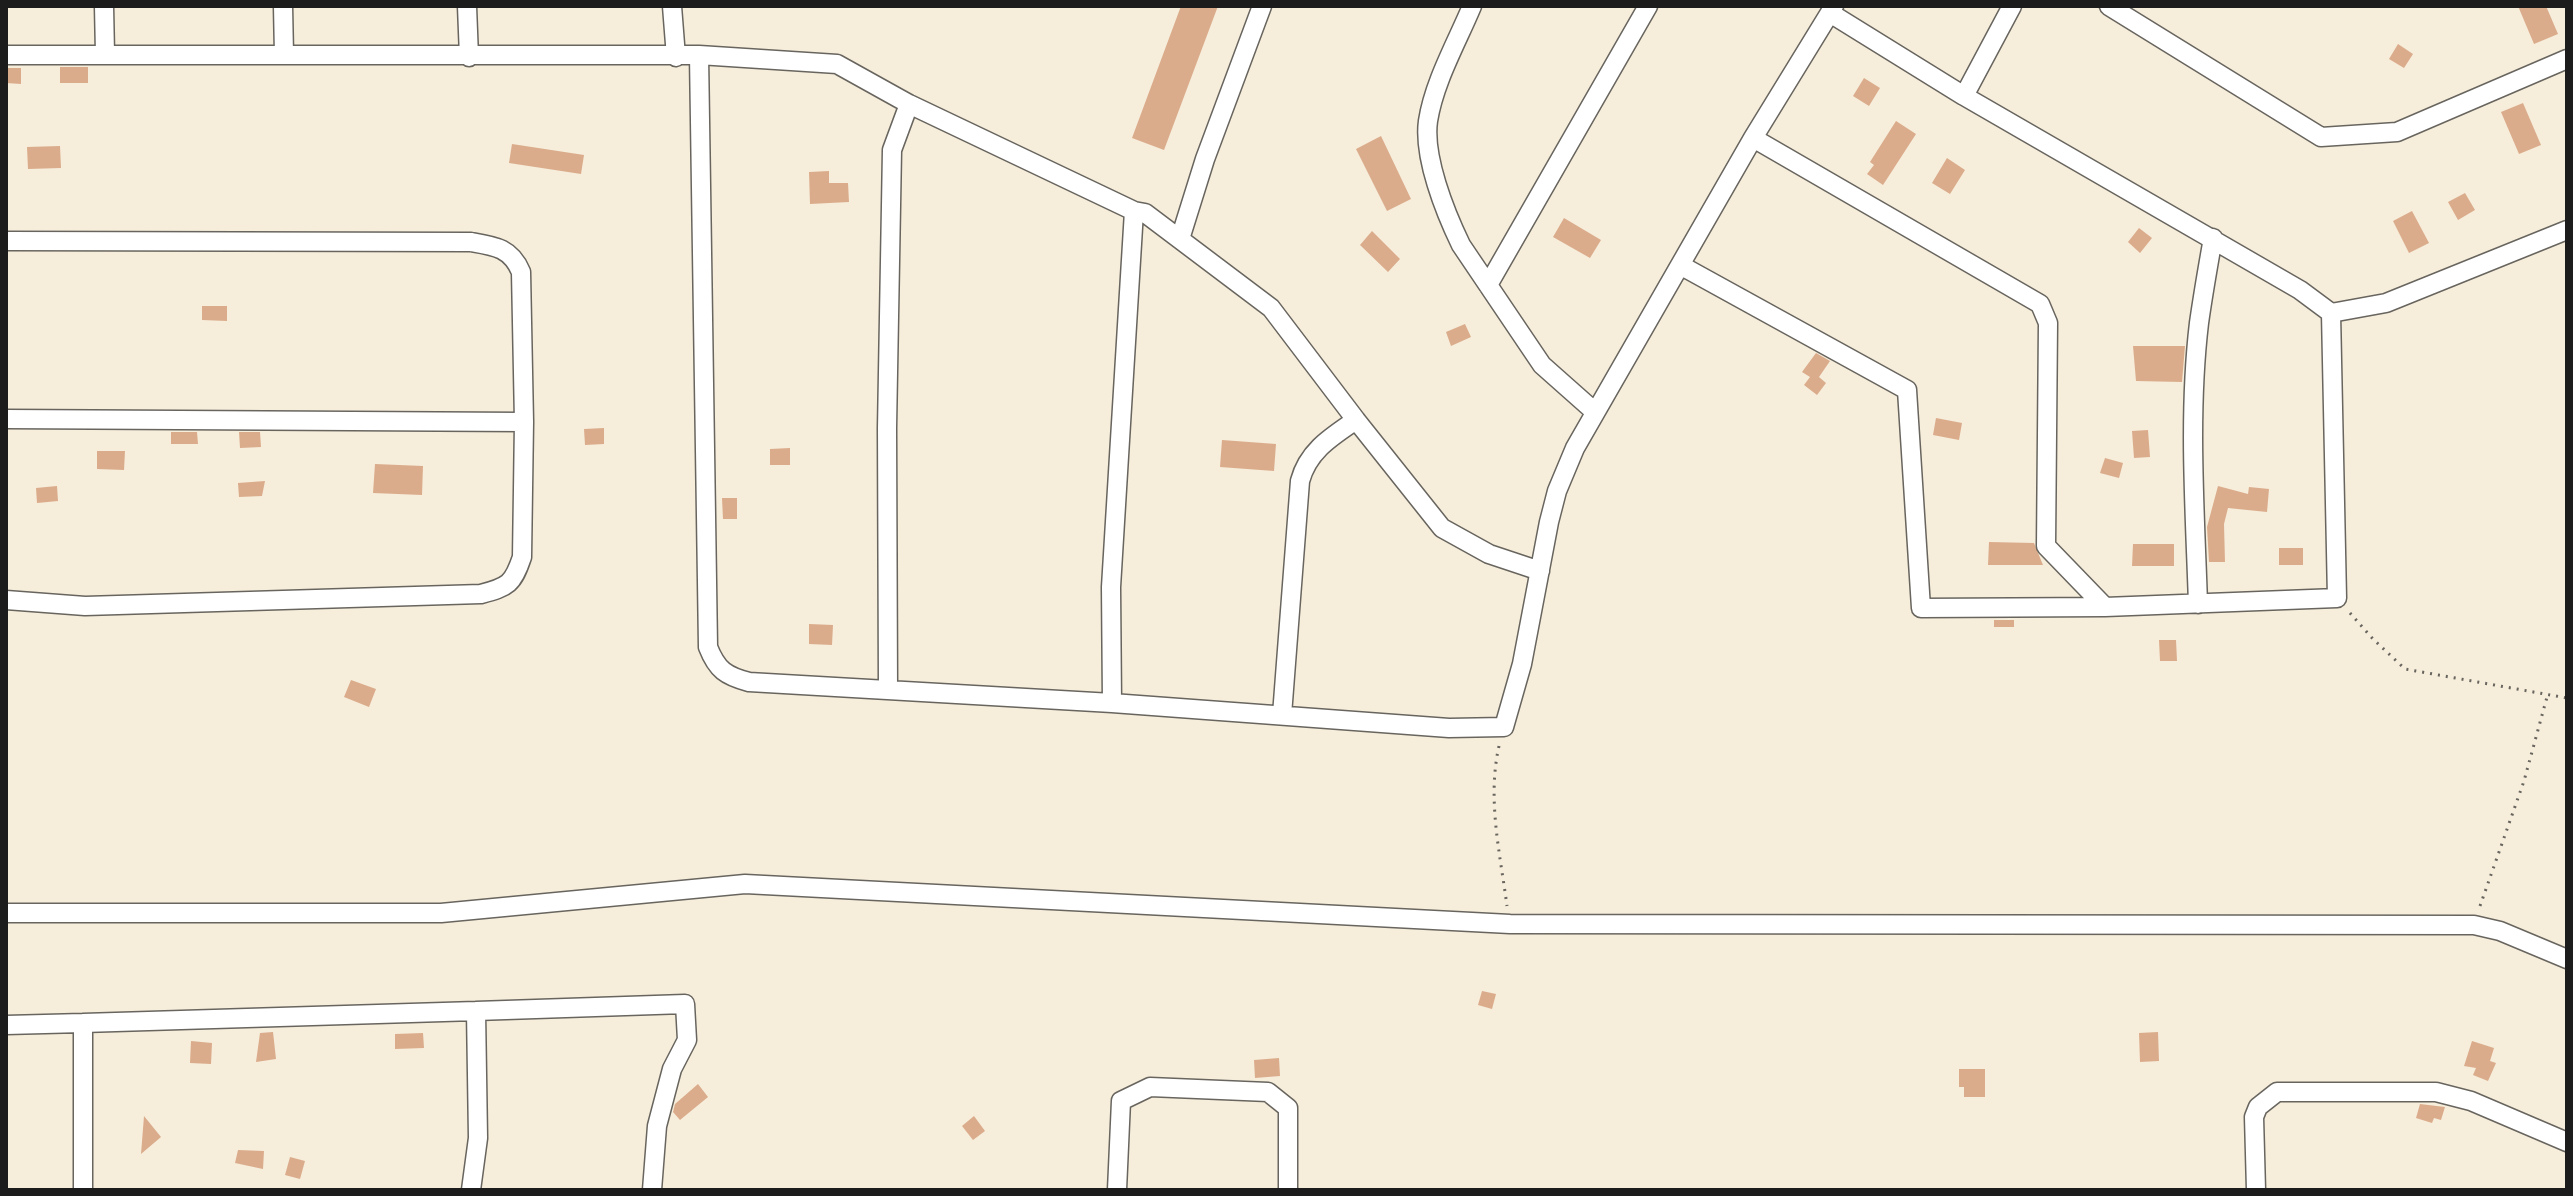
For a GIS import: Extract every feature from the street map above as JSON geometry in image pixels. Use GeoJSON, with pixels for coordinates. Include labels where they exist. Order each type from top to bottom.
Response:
{"type":"FeatureCollection","features":[{"type":"Feature","properties":{"kind":"street"},"geometry":{"type":"LineString","coordinates":[[104,6],[105,54]]}},
{"type":"Feature","properties":{"kind":"street"},"geometry":{"type":"LineString","coordinates":[[283,6],[284,55]]}},
{"type":"Feature","properties":{"kind":"street"},"geometry":{"type":"LineString","coordinates":[[467,6],[469,57]]}},
{"type":"Feature","properties":{"kind":"street"},"geometry":{"type":"LineString","coordinates":[[672,6],[676,57]]}},
{"type":"Feature","properties":{"kind":"street"},"geometry":{"type":"LineString","coordinates":[[1180,239],[1205,159],[1262,6]]}},
{"type":"Feature","properties":{"kind":"street"},"geometry":{"type":"LineString","coordinates":[[1472,6],[1433,100],[1427,141],[1431,161],[1452,225],[1488,285],[1542,365],[1595,412]]}},
{"type":"Feature","properties":{"kind":"street"},"geometry":{"type":"LineString","coordinates":[[1488,285],[1648,6]]}},
{"type":"Feature","properties":{"kind":"street"},"geometry":{"type":"LineString","coordinates":[[1964,96],[2012,6]]}},
{"type":"Feature","properties":{"kind":"street"},"geometry":{"type":"LineString","coordinates":[[2109,6],[2321,137],[2397,132],[2567,59]]}},
{"type":"Feature","properties":{"kind":"street"},"geometry":{"type":"LineString","coordinates":[[699,55],[708,647],[721,671],[729,677],[749,682],[1112,703],[1449,728],[1504,727],[1522,664],[1557,491],[1575,448],[1753,138],[1832,10],[1964,96],[2213,238],[2300,290],[2331,313],[2386,303],[2567,230]]}},
{"type":"Feature","properties":{"kind":"street"},"geometry":{"type":"LineString","coordinates":[[6,55],[699,55],[837,64],[909,104],[1134,211],[1145,213],[1271,308],[1442,528],[1489,554],[1540,571]]}},
{"type":"Feature","properties":{"kind":"street"},"geometry":{"type":"LineString","coordinates":[[888,689],[887,428],[892,150],[909,104]]}},
{"type":"Feature","properties":{"kind":"street"},"geometry":{"type":"LineString","coordinates":[[1753,138],[2040,304],[2048,323],[2046,546],[2105,607]]}},
{"type":"Feature","properties":{"kind":"street"},"geometry":{"type":"LineString","coordinates":[[1112,703],[1111,587],[1134,211]]}},
{"type":"Feature","properties":{"kind":"street"},"geometry":{"type":"LineString","coordinates":[[2198,604],[2194,405],[2199,324],[2213,238]]}},
{"type":"Feature","properties":{"kind":"street"},"geometry":{"type":"LineString","coordinates":[[6,241],[471,242],[496,246],[508,251],[521,272],[524,422],[522,557],[516,577],[500,589],[481,594],[85,606],[6,600]]}},
{"type":"Feature","properties":{"kind":"street"},"geometry":{"type":"LineString","coordinates":[[1680,265],[1907,390],[1921,608],[2105,607],[2337,598],[2331,313]]}},
{"type":"Feature","properties":{"kind":"street"},"geometry":{"type":"LineString","coordinates":[[6,419],[524,422]]}},
{"type":"Feature","properties":{"kind":"street"},"geometry":{"type":"LineString","coordinates":[[1282,715],[1300,481],[1304,465],[1313,453],[1356,420]]}},
{"type":"Feature","properties":{"kind":"street"},"geometry":{"type":"LineString","coordinates":[[6,913],[441,913],[745,884],[1510,924],[2474,925],[2500,931],[2567,959]]}},
{"type":"Feature","properties":{"kind":"street"},"geometry":{"type":"LineString","coordinates":[[6,1025],[685,1004],[687,1040],[672,1069],[657,1126],[652,1190]]}},
{"type":"Feature","properties":{"kind":"street"},"geometry":{"type":"LineString","coordinates":[[471,1190],[478,1138],[476,1011]]}},
{"type":"Feature","properties":{"kind":"street"},"geometry":{"type":"LineString","coordinates":[[83,1023],[83,1190]]}},
{"type":"Feature","properties":{"kind":"street"},"geometry":{"type":"LineString","coordinates":[[1117,1190],[1121,1101],[1150,1087],[1268,1092],[1288,1108],[1288,1190]]}},
{"type":"Feature","properties":{"kind":"street"},"geometry":{"type":"LineString","coordinates":[[2256,1190],[2254,1117],[2258,1107],[2277,1092],[2436,1092],[2471,1101],[2567,1142]]}},
{"type":"Feature","properties":{"kind":"path"},"geometry":{"type":"LineString","coordinates":[[2337,598],[2405,669],[2547,697],[2567,698]]}},
{"type":"Feature","properties":{"kind":"path"},"geometry":{"type":"LineString","coordinates":[[2474,925],[2524,781],[2547,697]]}},
{"type":"Feature","properties":{"kind":"path"},"geometry":{"type":"LineString","coordinates":[[1504,727],[1497,757],[1494,805],[1510,924]]}},
{"type":"Feature","properties":{"kind":"building"},"geometry":{"type":"Polygon","coordinates":[[[1181,6],[1218,6],[1164,150],[1132,138],[1181,6]]]}},
{"type":"Feature","properties":{"kind":"building"},"geometry":{"type":"Polygon","coordinates":[[[2518,6],[2546,6],[2558,34],[2534,44],[2518,6]]]}},
{"type":"Feature","properties":{"kind":"building"},"geometry":{"type":"Polygon","coordinates":[[[2398,44],[2413,54],[2404,68],[2389,59],[2398,44]]]}},
{"type":"Feature","properties":{"kind":"building"},"geometry":{"type":"Polygon","coordinates":[[[60,67],[88,67],[88,83],[60,83],[60,67]]]}},
{"type":"Feature","properties":{"kind":"building"},"geometry":{"type":"Polygon","coordinates":[[[6,68],[21,68],[21,84],[6,83],[6,68]]]}},
{"type":"Feature","properties":{"kind":"building"},"geometry":{"type":"Polygon","coordinates":[[[1864,78],[1880,88],[1869,106],[1853,96],[1864,78]]]}},
{"type":"Feature","properties":{"kind":"building"},"geometry":{"type":"Polygon","coordinates":[[[2523,103],[2541,145],[2519,154],[2501,112],[2523,103]]]}},
{"type":"Feature","properties":{"kind":"building"},"geometry":{"type":"Polygon","coordinates":[[[1896,121],[1916,134],[1883,185],[1867,174],[1874,165],[1870,162],[1896,121]]]}},
{"type":"Feature","properties":{"kind":"building"},"geometry":{"type":"Polygon","coordinates":[[[1381,136],[1411,199],[1387,211],[1356,149],[1381,136]]]}},
{"type":"Feature","properties":{"kind":"building"},"geometry":{"type":"Polygon","coordinates":[[[512,144],[584,155],[581,174],[509,163],[512,144]]]}},
{"type":"Feature","properties":{"kind":"building"},"geometry":{"type":"Polygon","coordinates":[[[60,146],[61,168],[28,169],[27,147],[60,146]]]}},
{"type":"Feature","properties":{"kind":"building"},"geometry":{"type":"Polygon","coordinates":[[[1947,158],[1965,170],[1950,194],[1932,183],[1947,158]]]}},
{"type":"Feature","properties":{"kind":"building"},"geometry":{"type":"Polygon","coordinates":[[[829,171],[829,183],[848,183],[849,202],[810,204],[809,172],[829,171]]]}},
{"type":"Feature","properties":{"kind":"building"},"geometry":{"type":"Polygon","coordinates":[[[2465,193],[2475,210],[2458,220],[2448,202],[2465,193]]]}},
{"type":"Feature","properties":{"kind":"building"},"geometry":{"type":"Polygon","coordinates":[[[2412,211],[2429,243],[2409,253],[2393,221],[2412,211]]]}},
{"type":"Feature","properties":{"kind":"building"},"geometry":{"type":"Polygon","coordinates":[[[1564,218],[1601,240],[1590,258],[1553,237],[1564,218]]]}},
{"type":"Feature","properties":{"kind":"building"},"geometry":{"type":"Polygon","coordinates":[[[2139,228],[2152,238],[2140,253],[2128,242],[2139,228]]]}},
{"type":"Feature","properties":{"kind":"building"},"geometry":{"type":"Polygon","coordinates":[[[1372,231],[1400,259],[1388,272],[1360,245],[1372,231]]]}},
{"type":"Feature","properties":{"kind":"building"},"geometry":{"type":"Polygon","coordinates":[[[202,306],[227,306],[227,321],[202,320],[202,306]]]}},
{"type":"Feature","properties":{"kind":"building"},"geometry":{"type":"Polygon","coordinates":[[[1465,324],[1471,337],[1451,346],[1446,332],[1465,324]]]}},
{"type":"Feature","properties":{"kind":"building"},"geometry":{"type":"Polygon","coordinates":[[[2133,346],[2185,346],[2182,382],[2136,381],[2133,346]]]}},
{"type":"Feature","properties":{"kind":"building"},"geometry":{"type":"Polygon","coordinates":[[[1816,353],[1830,361],[1819,377],[1826,383],[1817,395],[1804,385],[1810,377],[1802,372],[1816,353]]]}},
{"type":"Feature","properties":{"kind":"building"},"geometry":{"type":"Polygon","coordinates":[[[1936,418],[1962,423],[1959,440],[1933,435],[1936,418]]]}},
{"type":"Feature","properties":{"kind":"building"},"geometry":{"type":"Polygon","coordinates":[[[604,428],[604,444],[585,445],[584,429],[604,428]]]}},
{"type":"Feature","properties":{"kind":"building"},"geometry":{"type":"Polygon","coordinates":[[[2148,430],[2150,457],[2134,458],[2132,431],[2148,430]]]}},
{"type":"Feature","properties":{"kind":"building"},"geometry":{"type":"Polygon","coordinates":[[[171,432],[197,432],[198,444],[171,444],[171,432]]]}},
{"type":"Feature","properties":{"kind":"building"},"geometry":{"type":"Polygon","coordinates":[[[239,432],[260,432],[261,447],[240,448],[239,432]]]}},
{"type":"Feature","properties":{"kind":"building"},"geometry":{"type":"Polygon","coordinates":[[[1222,440],[1276,444],[1274,471],[1220,467],[1222,440]]]}},
{"type":"Feature","properties":{"kind":"building"},"geometry":{"type":"Polygon","coordinates":[[[790,448],[790,465],[770,465],[770,449],[790,448]]]}},
{"type":"Feature","properties":{"kind":"building"},"geometry":{"type":"Polygon","coordinates":[[[97,451],[125,451],[124,470],[97,469],[97,451]]]}},
{"type":"Feature","properties":{"kind":"building"},"geometry":{"type":"Polygon","coordinates":[[[2105,458],[2123,463],[2119,478],[2100,473],[2105,458]]]}},
{"type":"Feature","properties":{"kind":"building"},"geometry":{"type":"Polygon","coordinates":[[[375,464],[423,466],[422,495],[373,493],[375,464]]]}},
{"type":"Feature","properties":{"kind":"building"},"geometry":{"type":"Polygon","coordinates":[[[265,481],[262,496],[239,497],[238,483],[265,481]]]}},
{"type":"Feature","properties":{"kind":"building"},"geometry":{"type":"Polygon","coordinates":[[[57,486],[58,501],[37,503],[36,488],[57,486]]]}},
{"type":"Feature","properties":{"kind":"building"},"geometry":{"type":"Polygon","coordinates":[[[2218,486],[2248,494],[2249,487],[2269,489],[2267,512],[2228,508],[2224,524],[2225,562],[2209,562],[2207,527],[2218,486]]]}},
{"type":"Feature","properties":{"kind":"building"},"geometry":{"type":"Polygon","coordinates":[[[722,498],[737,498],[737,519],[723,519],[722,498]]]}},
{"type":"Feature","properties":{"kind":"building"},"geometry":{"type":"Polygon","coordinates":[[[1989,542],[2034,543],[2043,565],[1988,565],[1989,542]]]}},
{"type":"Feature","properties":{"kind":"building"},"geometry":{"type":"Polygon","coordinates":[[[2133,544],[2174,544],[2174,566],[2132,566],[2133,544]]]}},
{"type":"Feature","properties":{"kind":"building"},"geometry":{"type":"Polygon","coordinates":[[[2279,548],[2303,548],[2303,565],[2279,565],[2279,548]]]}},
{"type":"Feature","properties":{"kind":"building"},"geometry":{"type":"Polygon","coordinates":[[[1994,620],[2014,620],[2014,627],[1994,627],[1994,620]]]}},
{"type":"Feature","properties":{"kind":"building"},"geometry":{"type":"Polygon","coordinates":[[[809,624],[833,625],[832,645],[809,644],[809,624]]]}},
{"type":"Feature","properties":{"kind":"building"},"geometry":{"type":"Polygon","coordinates":[[[2159,640],[2176,640],[2177,661],[2160,661],[2159,640]]]}},
{"type":"Feature","properties":{"kind":"building"},"geometry":{"type":"Polygon","coordinates":[[[351,680],[376,689],[369,707],[344,697],[351,680]]]}},
{"type":"Feature","properties":{"kind":"building"},"geometry":{"type":"Polygon","coordinates":[[[1482,991],[1496,994],[1492,1009],[1478,1005],[1482,991]]]}},
{"type":"Feature","properties":{"kind":"building"},"geometry":{"type":"Polygon","coordinates":[[[273,1032],[276,1059],[256,1062],[260,1033],[273,1032]]]}},
{"type":"Feature","properties":{"kind":"building"},"geometry":{"type":"Polygon","coordinates":[[[2158,1032],[2159,1061],[2140,1062],[2139,1033],[2158,1032]]]}},
{"type":"Feature","properties":{"kind":"building"},"geometry":{"type":"Polygon","coordinates":[[[423,1033],[424,1048],[395,1049],[395,1034],[423,1033]]]}},
{"type":"Feature","properties":{"kind":"building"},"geometry":{"type":"Polygon","coordinates":[[[191,1041],[212,1043],[211,1064],[190,1063],[191,1041]]]}},
{"type":"Feature","properties":{"kind":"building"},"geometry":{"type":"Polygon","coordinates":[[[2472,1041],[2494,1048],[2490,1061],[2496,1063],[2488,1081],[2473,1075],[2476,1068],[2464,1066],[2472,1041]]]}},
{"type":"Feature","properties":{"kind":"building"},"geometry":{"type":"Polygon","coordinates":[[[1279,1058],[1280,1076],[1255,1078],[1254,1060],[1279,1058]]]}},
{"type":"Feature","properties":{"kind":"building"},"geometry":{"type":"Polygon","coordinates":[[[1959,1069],[1985,1069],[1985,1097],[1964,1097],[1964,1087],[1959,1087],[1959,1069]]]}},
{"type":"Feature","properties":{"kind":"building"},"geometry":{"type":"Polygon","coordinates":[[[698,1084],[708,1097],[680,1120],[673,1112],[675,1104],[698,1084]]]}},
{"type":"Feature","properties":{"kind":"building"},"geometry":{"type":"Polygon","coordinates":[[[2420,1104],[2445,1107],[2441,1120],[2434,1118],[2432,1123],[2416,1118],[2420,1104]]]}},
{"type":"Feature","properties":{"kind":"building"},"geometry":{"type":"Polygon","coordinates":[[[144,1116],[161,1137],[141,1154],[144,1116]]]}},
{"type":"Feature","properties":{"kind":"building"},"geometry":{"type":"Polygon","coordinates":[[[974,1116],[985,1131],[973,1140],[962,1126],[974,1116]]]}},
{"type":"Feature","properties":{"kind":"building"},"geometry":{"type":"Polygon","coordinates":[[[238,1150],[264,1151],[263,1169],[235,1163],[238,1150]]]}},
{"type":"Feature","properties":{"kind":"building"},"geometry":{"type":"Polygon","coordinates":[[[290,1157],[305,1161],[300,1179],[285,1175],[290,1157]]]}}]}
